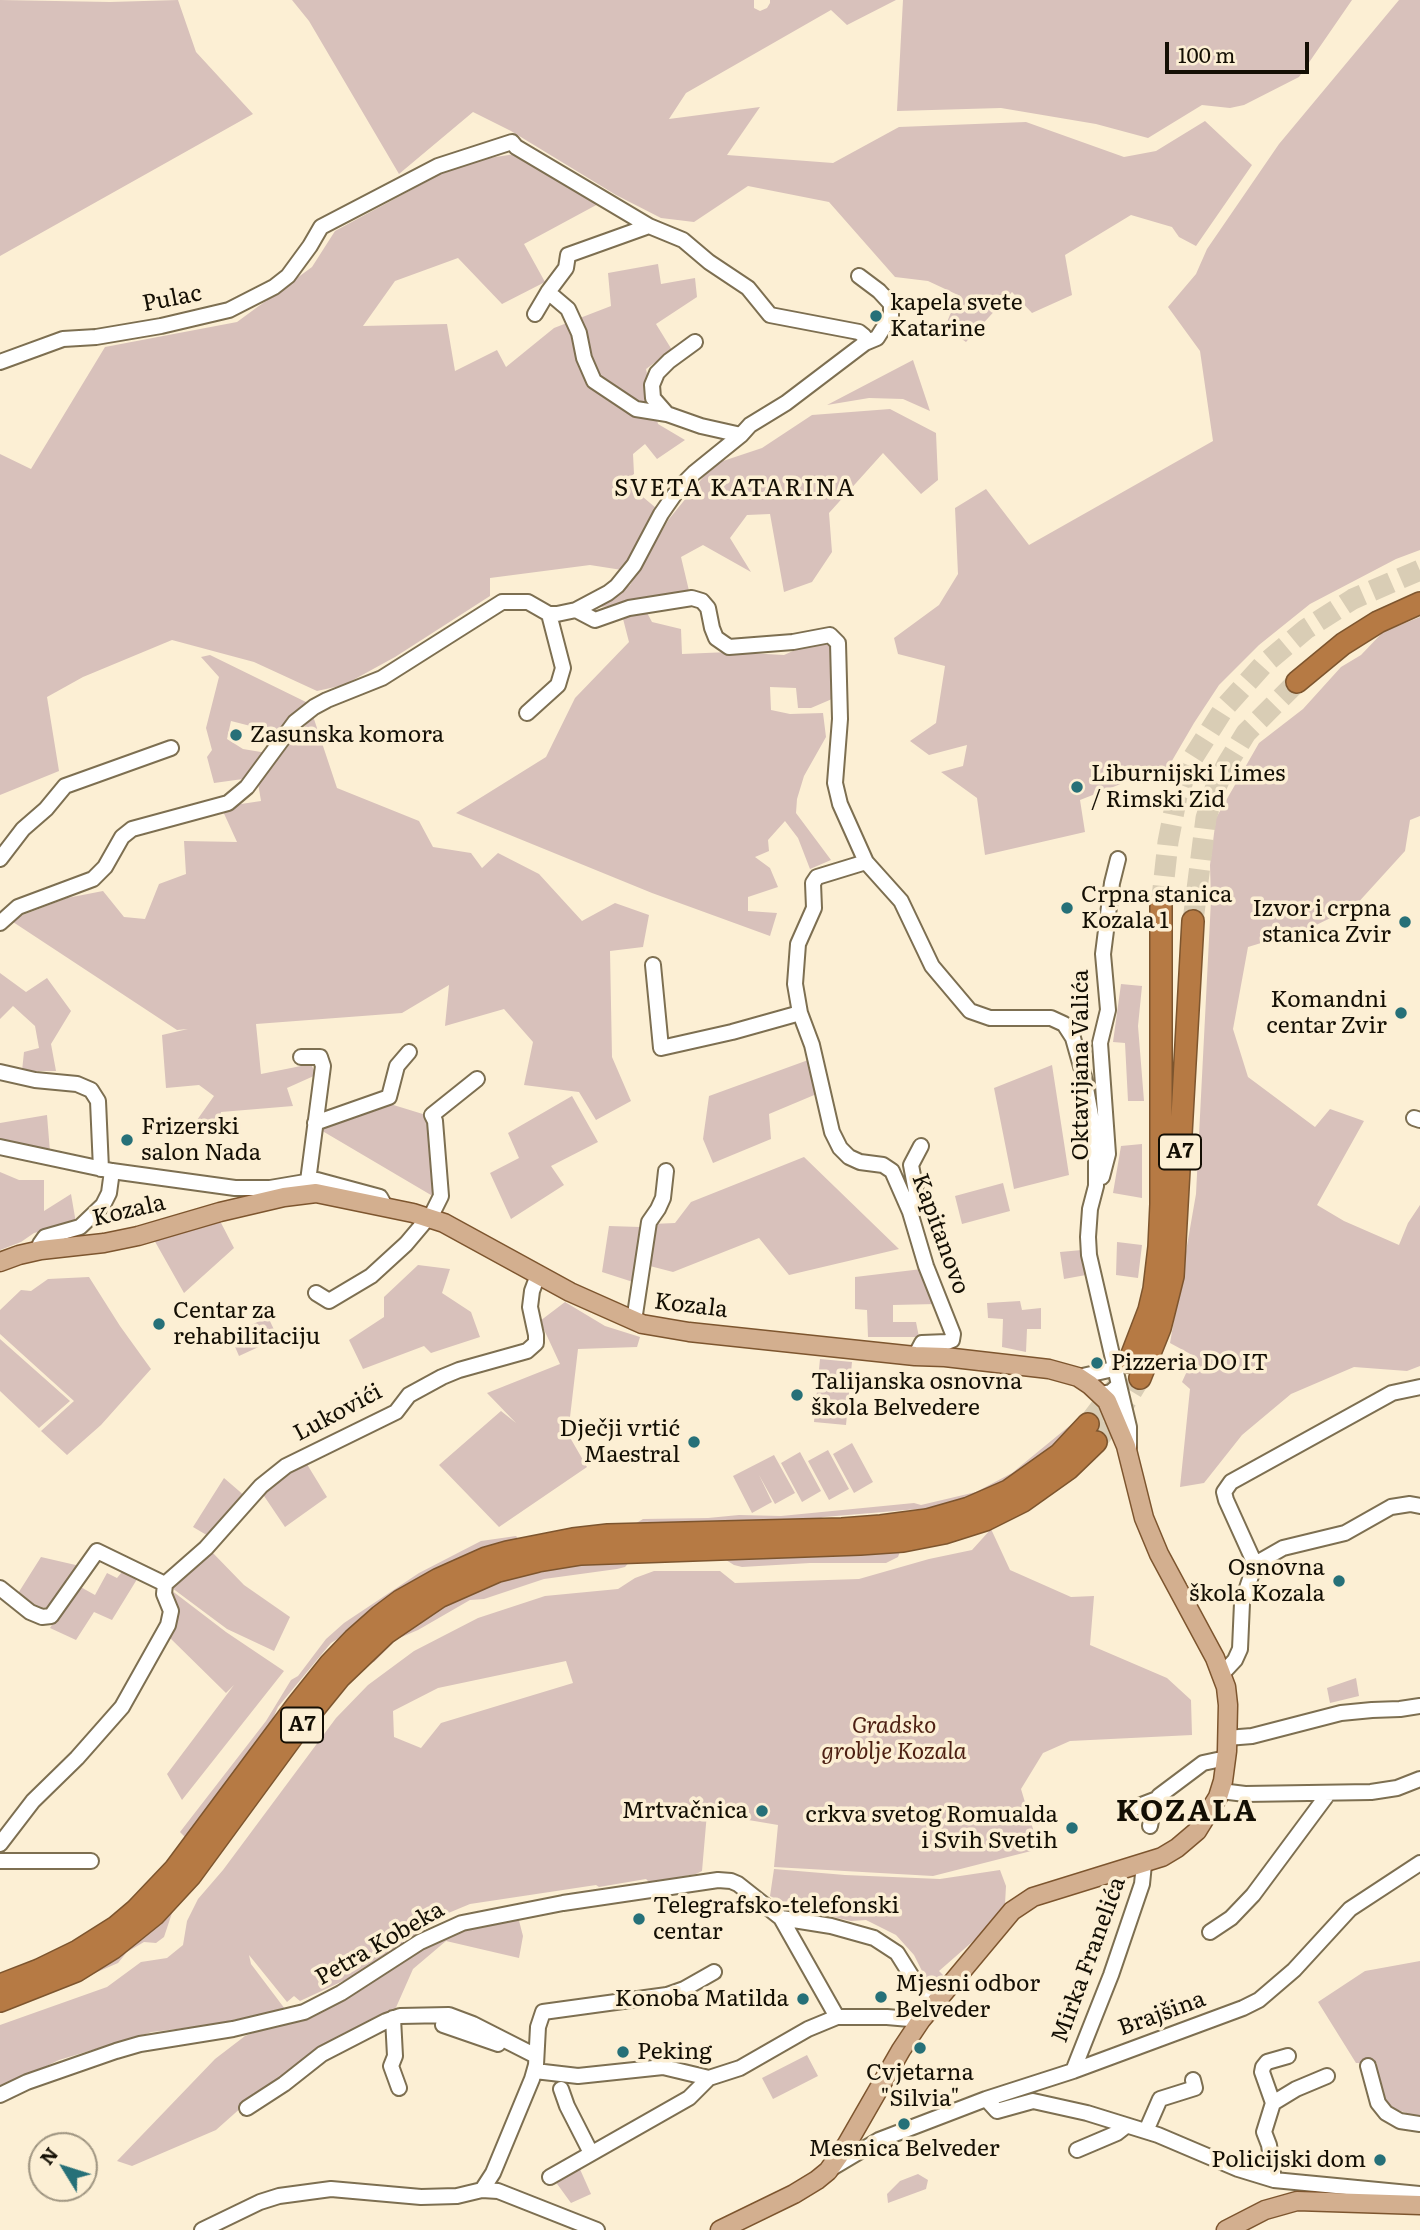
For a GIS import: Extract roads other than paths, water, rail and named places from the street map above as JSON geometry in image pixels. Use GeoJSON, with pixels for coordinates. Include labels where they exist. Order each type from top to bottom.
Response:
{"type":"FeatureCollection","features":[{"type":"Feature","properties":{"kind":"highway"},"geometry":{"type":"LineString","coordinates":[[1297,682],[1343,644],[1378,622],[1420,603]]}},
{"type":"Feature","properties":{"kind":"highway","name":"A7"},"geometry":{"type":"LineString","coordinates":[[1123,1368],[1143,1331],[1152,1300],[1160,1236],[1161,906]]}},
{"type":"Feature","properties":{"kind":"highway","name":"A7"},"geometry":{"type":"LineString","coordinates":[[1123,1368],[1163,1319],[1173,1276],[1193,921]]}},
{"type":"Feature","properties":{"kind":"highway","name":"A7"},"geometry":{"type":"LineString","coordinates":[[0,1985],[78,1951],[136,1910],[175,1869],[330,1664],[380,1616],[439,1578],[485,1558],[573,1539],[608,1535],[852,1528],[928,1520],[969,1508],[1008,1491],[1092,1433],[1061,1475],[1023,1501],[985,1520],[944,1533],[903,1541],[860,1544],[646,1550],[570,1555],[498,1571],[439,1597],[386,1633],[347,1670],[312,1711],[191,1875],[154,1915],[113,1948],[76,1971],[0,2001]]}},
{"type":"Feature","properties":{"kind":"main road","name":"Kozala"},"geometry":{"type":"LineString","coordinates":[[0,1262],[41,1250],[118,1241],[220,1212],[300,1194],[326,1194],[428,1217],[462,1232],[598,1306],[660,1329],[1049,1369],[1078,1377],[1101,1394],[1116,1420],[1130,1460],[1144,1518],[1159,1555],[1222,1674],[1227,1696],[1227,1738],[1220,1791],[1205,1821],[1189,1839],[1162,1857],[1048,1892],[1025,1901],[1012,1911],[922,2018],[828,2171]]}},
{"type":"Feature","properties":{"kind":"main road"},"geometry":{"type":"LineString","coordinates":[[720,2230],[794,2194],[828,2171]]}},
{"type":"Feature","properties":{"kind":"main road"},"geometry":{"type":"LineString","coordinates":[[1226,2230],[1265,2210],[1288,2202],[1420,2205]]}},
{"type":"Feature","properties":{"kind":"street","name":"Pulac"},"geometry":{"type":"LineString","coordinates":[[0,362],[64,339],[96,337],[161,326],[229,310],[274,287],[288,276],[321,227],[438,166],[512,142],[516,147],[649,226]]}},
{"type":"Feature","properties":{"kind":"street"},"geometry":{"type":"LineString","coordinates":[[535,314],[566,268],[568,255],[649,226],[683,240],[709,262],[748,288],[770,315],[859,332],[864,336],[865,342]]}},
{"type":"Feature","properties":{"kind":"street","name":"Oktavijana Valića"},"geometry":{"type":"LineString","coordinates":[[549,614],[576,610],[617,586],[634,565],[661,514],[694,473],[750,425],[786,403],[865,342],[877,338],[891,316],[891,304],[859,276]]}},
{"type":"Feature","properties":{"kind":"street"},"geometry":{"type":"LineString","coordinates":[[548,292],[568,309],[579,333],[584,358],[594,381],[636,409],[667,414],[701,426],[741,435]]}},
{"type":"Feature","properties":{"kind":"street"},"geometry":{"type":"LineString","coordinates":[[667,414],[653,398],[652,385],[657,373],[695,342]]}},
{"type":"Feature","properties":{"kind":"street","name":"Oktavijana Valića"},"geometry":{"type":"LineString","coordinates":[[576,610],[596,620],[629,607],[692,598],[702,601],[708,608],[716,638],[729,647],[793,642],[830,635],[838,643],[840,719],[835,783],[840,804],[866,862],[901,901],[932,966],[970,1011],[990,1018],[1051,1018],[1064,1024],[1069,1030],[1091,1106],[1096,1143],[1096,1186],[1090,1209],[1088,1237],[1090,1255],[1123,1368],[1119,1385],[1129,1427],[1130,1460]]}},
{"type":"Feature","properties":{"kind":"street"},"geometry":{"type":"LineString","coordinates":[[0,923],[19,907],[93,879],[105,867],[122,837],[132,830],[231,801],[247,787],[295,722],[314,707],[382,678],[502,602],[528,601],[549,614],[564,668],[558,685],[527,713]]}},
{"type":"Feature","properties":{"kind":"street"},"geometry":{"type":"LineString","coordinates":[[0,859],[23,830],[65,786],[171,748]]}},
{"type":"Feature","properties":{"kind":"street","name":"Oktavijana Valića"},"geometry":{"type":"LineString","coordinates":[[1096,1186],[1101,1182],[1108,1154],[1100,1043],[1108,1010],[1103,954],[1112,883],[1118,859]]}},
{"type":"Feature","properties":{"kind":"street","name":"Kapitanovo"},"geometry":{"type":"LineString","coordinates":[[866,862],[823,874],[813,883],[814,908],[798,944],[795,984],[800,1013],[812,1045],[832,1132],[840,1148],[849,1157],[860,1162],[883,1165],[892,1171],[910,1213],[926,1266],[953,1334],[952,1340],[947,1342],[922,1343],[915,1356]]}},
{"type":"Feature","properties":{"kind":"street"},"geometry":{"type":"LineString","coordinates":[[653,965],[661,1048],[800,1013]]}},
{"type":"Feature","properties":{"kind":"street"},"geometry":{"type":"LineString","coordinates":[[315,1123],[388,1097],[397,1066],[409,1052]]}},
{"type":"Feature","properties":{"kind":"street"},"geometry":{"type":"LineString","coordinates":[[301,1057],[320,1057],[323,1066],[308,1181]]}},
{"type":"Feature","properties":{"kind":"street"},"geometry":{"type":"LineString","coordinates":[[0,1072],[35,1080],[77,1084],[91,1090],[97,1101],[106,1170]]}},
{"type":"Feature","properties":{"kind":"street"},"geometry":{"type":"LineString","coordinates":[[316,1293],[329,1301],[370,1276],[407,1244],[437,1206],[441,1196],[435,1121],[432,1115],[477,1079]]}},
{"type":"Feature","properties":{"kind":"street"},"geometry":{"type":"LineString","coordinates":[[910,1213],[918,1202],[911,1165],[921,1146]]}},
{"type":"Feature","properties":{"kind":"street"},"geometry":{"type":"LineString","coordinates":[[0,1147],[106,1170],[247,1189],[317,1181],[380,1197],[385,1206]]}},
{"type":"Feature","properties":{"kind":"street","name":"Kozala"},"geometry":{"type":"LineString","coordinates":[[41,1250],[40,1244],[45,1237],[80,1227],[103,1205],[109,1193],[106,1170]]}},
{"type":"Feature","properties":{"kind":"street"},"geometry":{"type":"LineString","coordinates":[[634,1321],[649,1222],[663,1198],[666,1171]]}},
{"type":"Feature","properties":{"kind":"street","name":"Lukovići"},"geometry":{"type":"LineString","coordinates":[[165,1584],[206,1548],[261,1486],[286,1466],[396,1412],[409,1395],[442,1377],[527,1351],[536,1343],[530,1307],[538,1275]]}},
{"type":"Feature","properties":{"kind":"street"},"geometry":{"type":"LineString","coordinates":[[1078,1377],[1123,1368]]}},
{"type":"Feature","properties":{"kind":"street"},"geometry":{"type":"LineString","coordinates":[[1101,1394],[1123,1368]]}},
{"type":"Feature","properties":{"kind":"street"},"geometry":{"type":"LineString","coordinates":[[1101,1394],[1111,1392],[1119,1385]]}},
{"type":"Feature","properties":{"kind":"street"},"geometry":{"type":"LineString","coordinates":[[1255,1564],[1226,1500],[1226,1488],[1231,1482],[1392,1393],[1420,1387]]}},
{"type":"Feature","properties":{"kind":"street"},"geometry":{"type":"LineString","coordinates":[[1222,1674],[1235,1660],[1240,1649],[1242,1603],[1255,1564],[1283,1548],[1345,1533],[1391,1507],[1410,1504],[1420,1506]]}},
{"type":"Feature","properties":{"kind":"street"},"geometry":{"type":"LineString","coordinates":[[0,1588],[30,1612],[43,1617],[51,1616],[97,1551],[165,1584],[164,1594],[171,1611],[168,1625],[122,1707],[77,1758],[33,1801],[0,1844]]}},
{"type":"Feature","properties":{"kind":"street"},"geometry":{"type":"LineString","coordinates":[[1227,1738],[1252,1736],[1341,1713],[1420,1706]]}},
{"type":"Feature","properties":{"kind":"street"},"geometry":{"type":"LineString","coordinates":[[1131,1809],[1157,1799],[1203,1763],[1226,1761]]}},
{"type":"Feature","properties":{"kind":"street"},"geometry":{"type":"LineString","coordinates":[[1220,1791],[1245,1794],[1371,1792],[1420,1779]]}},
{"type":"Feature","properties":{"kind":"street"},"geometry":{"type":"LineString","coordinates":[[1210,1932],[1231,1918],[1253,1895],[1328,1794]]}},
{"type":"Feature","properties":{"kind":"street"},"geometry":{"type":"LineString","coordinates":[[1150,1826],[1157,1799]]}},
{"type":"Feature","properties":{"kind":"street"},"geometry":{"type":"LineString","coordinates":[[0,1861],[91,1861]]}},
{"type":"Feature","properties":{"kind":"street","name":"Brajšina"},"geometry":{"type":"LineString","coordinates":[[828,2171],[879,2140],[986,2099],[1073,2071],[1259,2000],[1294,1970],[1350,1909],[1420,1863]]}},
{"type":"Feature","properties":{"kind":"street","name":"Mirka Franelića"},"geometry":{"type":"LineString","coordinates":[[1073,2071],[1111,1975],[1142,1884],[1144,1864]]}},
{"type":"Feature","properties":{"kind":"street","name":"Petra Kobeka"},"geometry":{"type":"LineString","coordinates":[[0,2095],[27,2082],[140,2044],[245,2027],[304,2012],[341,1993],[420,1942],[462,1923],[564,1903],[723,1880],[738,1884],[781,1918],[838,2017]]}},
{"type":"Feature","properties":{"kind":"street","name":"Petra Kobeka"},"geometry":{"type":"LineString","coordinates":[[781,1918],[859,1933],[886,1945],[897,1953],[914,1980]]}},
{"type":"Feature","properties":{"kind":"street"},"geometry":{"type":"LineString","coordinates":[[482,2190],[493,2173],[535,2063],[538,2027],[543,2012],[667,1995],[714,1972]]}},
{"type":"Feature","properties":{"kind":"street"},"geometry":{"type":"LineString","coordinates":[[914,1980],[927,1994],[939,1997]]}},
{"type":"Feature","properties":{"kind":"street"},"geometry":{"type":"LineString","coordinates":[[550,2177],[689,2098],[709,2078],[740,2068],[808,2029],[838,2017],[922,2018],[914,1980]]}},
{"type":"Feature","properties":{"kind":"street"},"geometry":{"type":"LineString","coordinates":[[247,2108],[284,2084],[322,2054],[393,2018],[419,2015],[449,2015],[473,2024],[511,2045],[535,2063],[578,2076],[663,2067],[709,2078]]}},
{"type":"Feature","properties":{"kind":"street"},"geometry":{"type":"LineString","coordinates":[[887,2017],[906,2042]]}},
{"type":"Feature","properties":{"kind":"street"},"geometry":{"type":"LineString","coordinates":[[393,2018],[395,2056],[391,2066],[399,2088]]}},
{"type":"Feature","properties":{"kind":"street"},"geometry":{"type":"LineString","coordinates":[[443,2025],[482,2040],[511,2045]]}},
{"type":"Feature","properties":{"kind":"street"},"geometry":{"type":"LineString","coordinates":[[1274,2180],[1269,2145],[1264,2132],[1273,2103],[1262,2072],[1267,2062],[1288,2056]]}},
{"type":"Feature","properties":{"kind":"street"},"geometry":{"type":"LineString","coordinates":[[1368,2066],[1378,2103],[1386,2113],[1401,2121],[1420,2124]]}},
{"type":"Feature","properties":{"kind":"street"},"geometry":{"type":"LineString","coordinates":[[1273,2103],[1296,2089],[1327,2076]]}},
{"type":"Feature","properties":{"kind":"street"},"geometry":{"type":"LineString","coordinates":[[1146,2131],[1160,2099],[1195,2088],[1193,2080]]}},
{"type":"Feature","properties":{"kind":"street"},"geometry":{"type":"LineString","coordinates":[[561,2090],[566,2106],[591,2153]]}},
{"type":"Feature","properties":{"kind":"street"},"geometry":{"type":"LineString","coordinates":[[986,2099],[997,2111],[1033,2101],[1044,2102],[1146,2131],[1238,2169],[1274,2180],[1420,2194]]}},
{"type":"Feature","properties":{"kind":"street"},"geometry":{"type":"LineString","coordinates":[[860,2121],[865,2138],[879,2140]]}},
{"type":"Feature","properties":{"kind":"street"},"geometry":{"type":"LineString","coordinates":[[1077,2150],[1117,2133],[1126,2126]]}},
{"type":"Feature","properties":{"kind":"street"},"geometry":{"type":"LineString","coordinates":[[202,2230],[279,2196],[331,2189],[421,2197],[446,2197],[482,2190],[498,2191],[597,2230]]}},
{"type":"Feature","properties":{"kind":"tunnel"},"geometry":{"type":"LineString","coordinates":[[1161,907],[1168,842],[1177,796],[1192,759],[1225,707],[1263,665],[1306,629],[1353,599],[1420,570]]}},
{"type":"Feature","properties":{"kind":"tunnel"},"geometry":{"type":"LineString","coordinates":[[1193,921],[1206,818],[1215,789],[1246,733],[1297,682]]}},
{"type":"Feature","properties":{"kind":"tunnel"},"geometry":{"type":"LineString","coordinates":[[1096,1442],[1120,1411],[1140,1378]]}},
{"type":"Feature","properties":{"kind":"tunnel"},"geometry":{"type":"LineString","coordinates":[[1088,1424],[1117,1386]]}},
{"type":"Feature","properties":{"kind":"place","name":"kapela svete Katarine"},"geometry":{"type":"Point","coordinates":[876,316]}},
{"type":"Feature","properties":{"kind":"place","name":"Zasunska komora"},"geometry":{"type":"Point","coordinates":[236,735]}},
{"type":"Feature","properties":{"kind":"place","name":"Liburnijski Limes / Rimski Zid"},"geometry":{"type":"Point","coordinates":[1077,787]}},
{"type":"Feature","properties":{"kind":"place","name":"Crpna stanica Kozala 1"},"geometry":{"type":"Point","coordinates":[1067,908]}},
{"type":"Feature","properties":{"kind":"place","name":"Izvor i crpna stanica Zvir"},"geometry":{"type":"Point","coordinates":[1405,922]}},
{"type":"Feature","properties":{"kind":"place","name":"Komandni centar Zvir"},"geometry":{"type":"Point","coordinates":[1401,1013]}},
{"type":"Feature","properties":{"kind":"place","name":"Frizerski salon Nada"},"geometry":{"type":"Point","coordinates":[127,1140]}},
{"type":"Feature","properties":{"kind":"place","name":"Centar za rehabilitaciju"},"geometry":{"type":"Point","coordinates":[159,1324]}},
{"type":"Feature","properties":{"kind":"place","name":"Pizzeria DO IT"},"geometry":{"type":"Point","coordinates":[1097,1363]}},
{"type":"Feature","properties":{"kind":"place","name":"Talijanska osnovna škola Belvedere"},"geometry":{"type":"Point","coordinates":[797,1395]}},
{"type":"Feature","properties":{"kind":"place","name":"Dječji vrtić Maestral"},"geometry":{"type":"Point","coordinates":[694,1442]}},
{"type":"Feature","properties":{"kind":"place","name":"Osnovna škola Kozala"},"geometry":{"type":"Point","coordinates":[1339,1581]}},
{"type":"Feature","properties":{"kind":"place","name":"Mrtvačnica"},"geometry":{"type":"Point","coordinates":[762,1811]}},
{"type":"Feature","properties":{"kind":"place","name":"crkva svetog Romualda i Svih Svetih"},"geometry":{"type":"Point","coordinates":[1072,1828]}},
{"type":"Feature","properties":{"kind":"place","name":"Telegrafsko-telefonski centar"},"geometry":{"type":"Point","coordinates":[639,1919]}},
{"type":"Feature","properties":{"kind":"place","name":"Mjesni odbor Belveder"},"geometry":{"type":"Point","coordinates":[881,1997]}},
{"type":"Feature","properties":{"kind":"place","name":"Konoba Matilda"},"geometry":{"type":"Point","coordinates":[803,1999]}},
{"type":"Feature","properties":{"kind":"place","name":"Cvjetarna \"Silvia\""},"geometry":{"type":"Point","coordinates":[920,2048]}},
{"type":"Feature","properties":{"kind":"place","name":"Peking"},"geometry":{"type":"Point","coordinates":[623,2052]}},
{"type":"Feature","properties":{"kind":"place","name":"Mesnica Belveder"},"geometry":{"type":"Point","coordinates":[904,2124]}},
{"type":"Feature","properties":{"kind":"place","name":"Policijski dom"},"geometry":{"type":"Point","coordinates":[1380,2160]}},
{"type":"Feature","properties":{"kind":"district","name":"SVETA KATARINA"},"geometry":{"type":"Point","coordinates":[735,489]}},
{"type":"Feature","properties":{"kind":"district","name":"KOZALA"},"geometry":{"type":"Point","coordinates":[1187,1812]}},
{"type":"Feature","properties":{"kind":"park label","name":"Gradsko groblje Kozala"},"geometry":{"type":"Point","coordinates":[894,1739]}}]}
